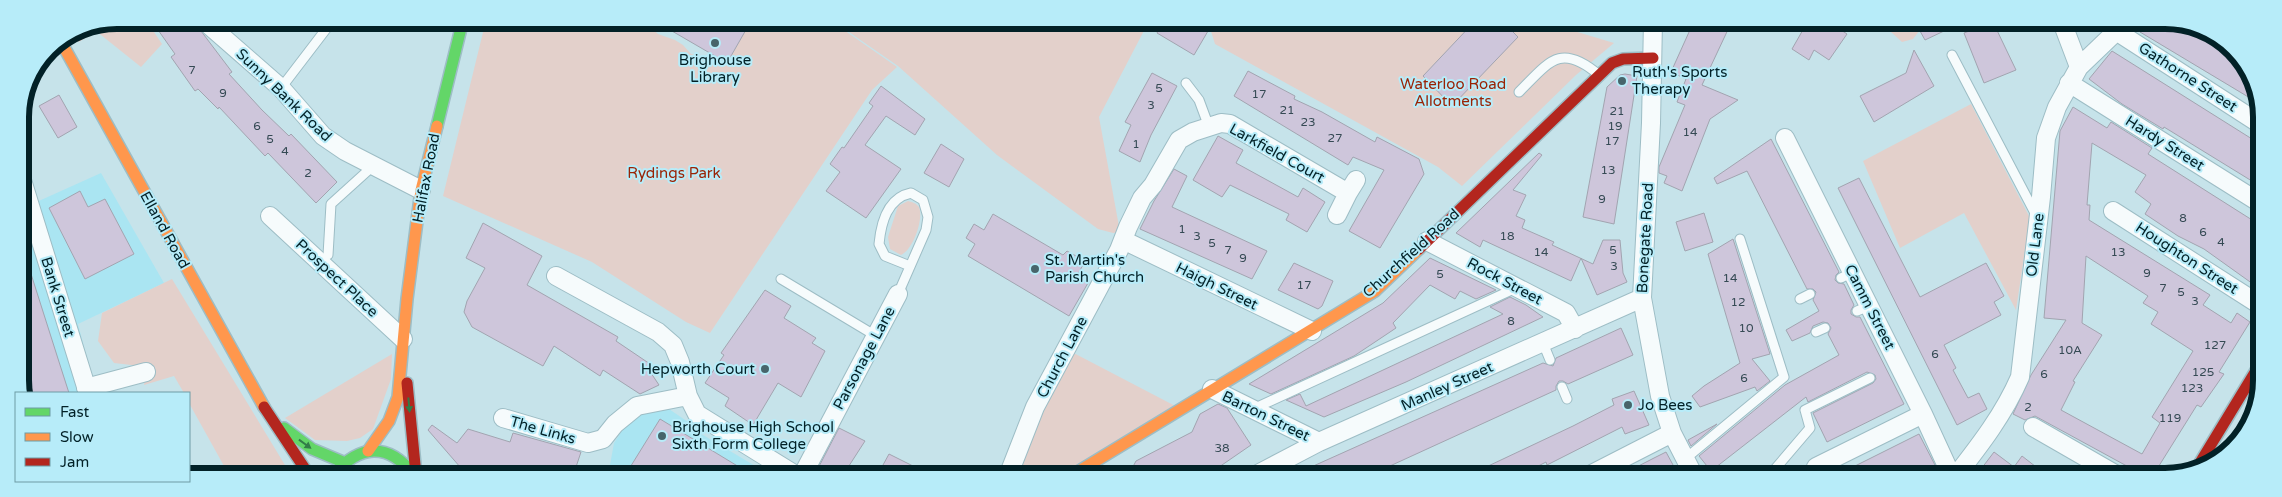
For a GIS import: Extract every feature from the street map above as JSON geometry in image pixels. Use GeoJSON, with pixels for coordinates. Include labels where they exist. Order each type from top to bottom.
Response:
{"type":"FeatureCollection","features":[{"type":"Feature","properties":{"kind":"main road","name":"Halifax Road"},"geometry":{"type":"LineString","coordinates":[[409,468],[397,457],[383,452],[368,451],[394,411],[398,396],[420,190],[461,29]]}},
{"type":"Feature","properties":{"kind":"main road","name":"Elland Road"},"geometry":{"type":"LineString","coordinates":[[64,47],[270,419],[304,468]]}},
{"type":"Feature","properties":{"kind":"main road","name":"Churchfield Road"},"geometry":{"type":"LineString","coordinates":[[1084,468],[1212,389],[1312,331],[1375,290],[1612,63],[1623,59],[1653,58]]}},
{"type":"Feature","properties":{"kind":"main road","name":"Halifax Road"},"geometry":{"type":"LineString","coordinates":[[403,339],[414,468]]}},
{"type":"Feature","properties":{"kind":"main road"},"geometry":{"type":"LineString","coordinates":[[2215,452],[2253,379]]}},
{"type":"Feature","properties":{"kind":"main road"},"geometry":{"type":"LineString","coordinates":[[270,419],[312,449],[343,462]]}},
{"type":"Feature","properties":{"kind":"main road"},"geometry":{"type":"LineString","coordinates":[[338,468],[343,462],[355,455],[368,451]]}},
{"type":"Feature","properties":{"kind":"street","name":"Sunny Bank Road"},"geometry":{"type":"LineString","coordinates":[[213,29],[281,88],[323,136],[345,151],[420,190]]}},
{"type":"Feature","properties":{"kind":"street","name":"Bonegate Road"},"geometry":{"type":"LineString","coordinates":[[1653,29],[1642,298],[1660,396],[1672,433],[1690,468]]}},
{"type":"Feature","properties":{"kind":"street"},"geometry":{"type":"LineString","coordinates":[[2064,29],[2078,67]]}},
{"type":"Feature","properties":{"kind":"street","name":"Old Lane"},"geometry":{"type":"LineString","coordinates":[[1961,468],[1989,433],[2010,401],[2017,370],[2038,220],[2046,138],[2057,107],[2078,67],[2118,29]]}},
{"type":"Feature","properties":{"kind":"street","name":"Gathorne Street"},"geometry":{"type":"LineString","coordinates":[[2125,29],[2253,119]]}},
{"type":"Feature","properties":{"kind":"street","name":"Hardy Street"},"geometry":{"type":"LineString","coordinates":[[2069,83],[2253,199]]}},
{"type":"Feature","properties":{"kind":"street","name":"Larkfield Court"},"geometry":{"type":"LineString","coordinates":[[1123,240],[1142,198],[1154,185],[1179,140],[1193,132],[1221,123],[1230,124],[1352,186],[1336,219]]}},
{"type":"Feature","properties":{"kind":"street","name":"Camm Street"},"geometry":{"type":"LineString","coordinates":[[1785,138],[1863,308],[1893,367],[1923,414],[1950,468]]}},
{"type":"Feature","properties":{"kind":"street","name":"Bank Street"},"geometry":{"type":"LineString","coordinates":[[29,203],[87,391],[146,372]]}},
{"type":"Feature","properties":{"kind":"street","name":"Houghton Street"},"geometry":{"type":"LineString","coordinates":[[2113,211],[2253,301]]}},
{"type":"Feature","properties":{"kind":"street","name":"Prospect Place"},"geometry":{"type":"LineString","coordinates":[[270,216],[403,339]]}},
{"type":"Feature","properties":{"kind":"street","name":"Haigh Street"},"geometry":{"type":"LineString","coordinates":[[1123,240],[1312,331]]}},
{"type":"Feature","properties":{"kind":"street","name":"Church Lane"},"geometry":{"type":"LineString","coordinates":[[1011,468],[1035,407],[1123,240]]}},
{"type":"Feature","properties":{"kind":"street","name":"Rock Street"},"geometry":{"type":"LineString","coordinates":[[1427,241],[1566,313],[1575,329]]}},
{"type":"Feature","properties":{"kind":"street"},"geometry":{"type":"LineString","coordinates":[[556,276],[658,332],[673,345],[680,362],[688,396],[696,414],[784,468]]}},
{"type":"Feature","properties":{"kind":"street","name":"Parsonage Lane"},"geometry":{"type":"LineString","coordinates":[[806,468],[898,294]]}},
{"type":"Feature","properties":{"kind":"street","name":"Manley Street"},"geometry":{"type":"LineString","coordinates":[[1269,468],[1319,442],[1642,298]]}},
{"type":"Feature","properties":{"kind":"street","name":"Barton Street"},"geometry":{"type":"LineString","coordinates":[[1212,389],[1319,442]]}},
{"type":"Feature","properties":{"kind":"street","name":"The Links"},"geometry":{"type":"LineString","coordinates":[[503,418],[588,443],[603,439],[616,424],[637,406],[688,396]]}},
{"type":"Feature","properties":{"kind":"street"},"geometry":{"type":"LineString","coordinates":[[1816,467],[1923,414]]}},
{"type":"Feature","properties":{"kind":"street"},"geometry":{"type":"LineString","coordinates":[[2033,427],[2104,468]]}},
{"type":"Feature","properties":{"kind":"street"},"geometry":{"type":"LineString","coordinates":[[1604,468],[1672,433]]}},
{"type":"Feature","properties":{"kind":"lane"},"geometry":{"type":"LineString","coordinates":[[281,88],[326,29]]}},
{"type":"Feature","properties":{"kind":"lane"},"geometry":{"type":"LineString","coordinates":[[1952,55],[2038,220]]}},
{"type":"Feature","properties":{"kind":"lane"},"geometry":{"type":"LineString","coordinates":[[1519,92],[1549,62],[1569,57],[1585,63],[1599,75]]}},
{"type":"Feature","properties":{"kind":"lane"},"geometry":{"type":"LineString","coordinates":[[1186,83],[1198,100],[1209,127]]}},
{"type":"Feature","properties":{"kind":"lane"},"geometry":{"type":"LineString","coordinates":[[328,255],[331,204],[373,166]]}},
{"type":"Feature","properties":{"kind":"lane"},"geometry":{"type":"LineString","coordinates":[[898,294],[921,244],[928,217],[923,200],[911,193],[901,195],[887,210],[879,244],[885,256],[910,266]]}},
{"type":"Feature","properties":{"kind":"lane"},"geometry":{"type":"LineString","coordinates":[[1685,459],[1784,377],[1740,239]]}},
{"type":"Feature","properties":{"kind":"lane"},"geometry":{"type":"LineString","coordinates":[[781,279],[876,336]]}},
{"type":"Feature","properties":{"kind":"lane"},"geometry":{"type":"LineString","coordinates":[[1252,410],[1516,287]]}},
{"type":"Feature","properties":{"kind":"lane"},"geometry":{"type":"LineString","coordinates":[[1800,299],[1810,294]]}},
{"type":"Feature","properties":{"kind":"lane"},"geometry":{"type":"LineString","coordinates":[[1816,332],[1825,328]]}},
{"type":"Feature","properties":{"kind":"lane"},"geometry":{"type":"LineString","coordinates":[[1543,343],[1550,360]]}},
{"type":"Feature","properties":{"kind":"lane"},"geometry":{"type":"LineString","coordinates":[[1776,468],[1810,428],[1805,410],[1870,378]]}},
{"type":"Feature","properties":{"kind":"lane"},"geometry":{"type":"LineString","coordinates":[[1562,387],[1567,399]]}},
{"type":"Feature","properties":{"kind":"shaded area"},"geometry":{"type":"Polygon","coordinates":[[[101,173],[164,283],[78,324],[96,392],[30,392],[29,205],[101,173]]]}},
{"type":"Feature","properties":{"kind":"shaded area","name":"Brighouse High School Sixth Form College"},"geometry":{"type":"Polygon","coordinates":[[[666,407],[694,426],[693,429],[759,468],[609,468],[614,443],[630,418],[666,407]]]}},
{"type":"Feature","properties":{"kind":"green space"},"geometry":{"type":"Polygon","coordinates":[[[152,29],[162,44],[141,67],[96,31],[152,29]]]}},
{"type":"Feature","properties":{"kind":"green space","name":"Rydings Park"},"geometry":{"type":"Polygon","coordinates":[[[484,29],[652,29],[658,34],[683,45],[691,54],[727,63],[747,29],[842,29],[897,67],[872,90],[710,333],[686,322],[592,262],[443,196],[484,29]]]}},
{"type":"Feature","properties":{"kind":"green space"},"geometry":{"type":"Polygon","coordinates":[[[845,29],[1145,29],[1099,117],[1120,232],[1113,233],[1098,229],[997,155],[898,66],[845,29]]]}},
{"type":"Feature","properties":{"kind":"green space","name":"Waterloo Road Allotments"},"geometry":{"type":"Polygon","coordinates":[[[1210,29],[1568,29],[1614,43],[1576,75],[1462,186],[1438,167],[1215,44],[1210,29]]]}},
{"type":"Feature","properties":{"kind":"green space"},"geometry":{"type":"Polygon","coordinates":[[[1888,29],[1920,29],[1913,39],[1902,42],[1888,29]]]}},
{"type":"Feature","properties":{"kind":"green space"},"geometry":{"type":"Polygon","coordinates":[[[96,31],[79,42],[77,39],[96,31]]]}},
{"type":"Feature","properties":{"kind":"green space"},"geometry":{"type":"Polygon","coordinates":[[[1971,104],[2030,218],[2016,310],[1964,213],[1900,248],[1863,161],[1971,104]]]}},
{"type":"Feature","properties":{"kind":"green space"},"geometry":{"type":"Polygon","coordinates":[[[908,201],[919,207],[920,219],[910,247],[901,255],[890,249],[888,237],[898,206],[908,201]]]}},
{"type":"Feature","properties":{"kind":"green space"},"geometry":{"type":"Polygon","coordinates":[[[172,279],[287,468],[225,468],[190,405],[190,392],[183,392],[174,376],[144,385],[146,372],[140,366],[114,363],[98,341],[102,313],[172,279]]]}},
{"type":"Feature","properties":{"kind":"green space"},"geometry":{"type":"Polygon","coordinates":[[[1066,349],[1181,409],[1084,468],[1012,468],[1066,349]]]}},
{"type":"Feature","properties":{"kind":"green space"},"geometry":{"type":"Polygon","coordinates":[[[392,354],[391,379],[373,429],[360,438],[347,441],[315,440],[285,418],[392,354]]]}},
{"type":"Feature","properties":{"kind":"building"},"geometry":{"type":"Polygon","coordinates":[[[157,29],[200,29],[232,72],[229,74],[262,110],[289,136],[291,134],[337,182],[316,203],[268,153],[265,156],[219,107],[218,109],[198,89],[195,91],[171,57],[175,54],[157,29]]]}},
{"type":"Feature","properties":{"kind":"building","name":"Brighouse Library"},"geometry":{"type":"Polygon","coordinates":[[[668,29],[746,29],[727,63],[668,29]]]}},
{"type":"Feature","properties":{"kind":"building"},"geometry":{"type":"Polygon","coordinates":[[[1159,29],[1205,29],[1208,31],[1194,55],[1157,33],[1159,29]]]}},
{"type":"Feature","properties":{"kind":"building"},"geometry":{"type":"Polygon","coordinates":[[[1467,29],[1510,29],[1518,37],[1452,106],[1423,76],[1467,29]]]}},
{"type":"Feature","properties":{"kind":"building"},"geometry":{"type":"Polygon","coordinates":[[[1690,29],[1728,29],[1702,85],[1738,100],[1710,119],[1682,191],[1664,183],[1667,176],[1659,173],[1659,167],[1685,105],[1677,102],[1686,79],[1671,72],[1690,29]]]}},
{"type":"Feature","properties":{"kind":"building"},"geometry":{"type":"Polygon","coordinates":[[[1803,29],[1840,29],[1847,34],[1829,60],[1814,50],[1809,60],[1792,49],[1803,29]]]}},
{"type":"Feature","properties":{"kind":"building"},"geometry":{"type":"Polygon","coordinates":[[[1919,29],[1948,29],[1925,40],[1919,29]]]}},
{"type":"Feature","properties":{"kind":"building"},"geometry":{"type":"Polygon","coordinates":[[[1975,29],[1996,29],[2016,70],[1984,83],[1964,33],[1975,29]]]}},
{"type":"Feature","properties":{"kind":"building"},"geometry":{"type":"Polygon","coordinates":[[[2144,29],[2182,30],[2204,38],[2228,54],[2244,78],[2252,99],[2140,32],[2144,29]]]}},
{"type":"Feature","properties":{"kind":"building"},"geometry":{"type":"Polygon","coordinates":[[[1914,50],[1934,86],[1874,122],[1860,96],[1906,73],[1914,50]]]}},
{"type":"Feature","properties":{"kind":"building"},"geometry":{"type":"Polygon","coordinates":[[[2112,51],[2253,140],[2253,182],[2164,127],[2163,129],[2122,104],[2089,79],[2112,51]]]}},
{"type":"Feature","properties":{"kind":"building"},"geometry":{"type":"Polygon","coordinates":[[[1248,71],[1295,96],[1294,99],[1322,112],[1375,142],[1377,137],[1419,159],[1424,174],[1380,248],[1349,231],[1384,170],[1353,157],[1348,165],[1234,96],[1248,71]]]}},
{"type":"Feature","properties":{"kind":"building"},"geometry":{"type":"Polygon","coordinates":[[[1152,73],[1177,86],[1151,135],[1140,162],[1119,151],[1131,125],[1125,122],[1152,73]]]}},
{"type":"Feature","properties":{"kind":"building"},"geometry":{"type":"Polygon","coordinates":[[[1620,75],[1637,76],[1614,224],[1583,217],[1607,87],[1620,75]]]}},
{"type":"Feature","properties":{"kind":"building"},"geometry":{"type":"Polygon","coordinates":[[[881,86],[925,119],[915,135],[886,116],[865,145],[901,169],[866,218],[826,191],[840,172],[830,164],[842,147],[844,148],[873,106],[869,103],[881,86]]]}},
{"type":"Feature","properties":{"kind":"building"},"geometry":{"type":"Polygon","coordinates":[[[59,95],[77,127],[58,138],[39,106],[59,95]]]}},
{"type":"Feature","properties":{"kind":"building"},"geometry":{"type":"Polygon","coordinates":[[[2073,107],[2107,128],[2111,122],[2152,148],[2148,154],[2253,221],[2253,284],[2204,249],[2178,236],[2145,214],[2151,204],[2135,192],[2146,175],[2092,143],[2087,205],[2090,205],[2089,220],[2210,295],[2203,305],[2231,323],[2237,313],[2250,322],[2219,372],[2224,374],[2201,407],[2197,405],[2158,468],[2130,468],[2035,416],[2025,420],[2013,414],[2031,375],[2066,320],[2044,318],[2060,131],[2073,107]],[[2086,256],[2082,323],[2102,335],[2073,381],[2075,382],[2061,410],[2142,454],[2160,423],[2152,417],[2193,351],[2151,324],[2158,312],[2143,303],[2148,296],[2086,256]]]}},
{"type":"Feature","properties":{"kind":"building"},"geometry":{"type":"Polygon","coordinates":[[[1218,136],[1243,150],[1236,163],[1298,197],[1303,188],[1325,202],[1307,232],[1286,220],[1289,214],[1230,185],[1222,197],[1193,180],[1218,136]]]}},
{"type":"Feature","properties":{"kind":"building"},"geometry":{"type":"Polygon","coordinates":[[[1771,139],[1839,272],[1835,280],[1838,283],[1844,284],[1854,305],[1851,314],[1860,317],[1904,404],[1827,442],[1813,413],[1873,383],[1876,379],[1875,375],[1867,372],[1808,402],[1806,397],[1715,468],[1709,468],[1699,456],[1785,385],[1839,355],[1828,334],[1831,328],[1828,323],[1823,322],[1813,326],[1810,333],[1792,341],[1786,330],[1819,311],[1813,300],[1816,292],[1813,289],[1807,289],[1747,171],[1717,184],[1714,178],[1771,139]]]}},
{"type":"Feature","properties":{"kind":"building"},"geometry":{"type":"Polygon","coordinates":[[[941,144],[964,159],[949,187],[924,173],[941,144]]]}},
{"type":"Feature","properties":{"kind":"building"},"geometry":{"type":"Polygon","coordinates":[[[1539,153],[1542,155],[1513,190],[1526,195],[1516,216],[1525,220],[1522,228],[1554,242],[1552,245],[1581,258],[1571,281],[1483,240],[1480,247],[1456,233],[1539,153]]]}},
{"type":"Feature","properties":{"kind":"building"},"geometry":{"type":"Polygon","coordinates":[[[1174,169],[1187,176],[1172,207],[1267,251],[1252,279],[1140,229],[1154,201],[1174,169]]]}},
{"type":"Feature","properties":{"kind":"building"},"geometry":{"type":"Polygon","coordinates":[[[1859,178],[1920,297],[1986,263],[2004,296],[1994,302],[2001,315],[1944,345],[1956,368],[1953,370],[1968,398],[1979,393],[1987,409],[1957,425],[1838,188],[1859,178]]]}},
{"type":"Feature","properties":{"kind":"building"},"geometry":{"type":"Polygon","coordinates":[[[80,191],[88,207],[105,199],[134,254],[85,279],[49,208],[80,191]]]}},
{"type":"Feature","properties":{"kind":"building"},"geometry":{"type":"Polygon","coordinates":[[[1704,213],[1713,242],[1685,251],[1676,222],[1704,213]]]}},
{"type":"Feature","properties":{"kind":"building","name":"St. Martin's Parish Church"},"geometry":{"type":"Polygon","coordinates":[[[993,214],[1063,255],[1067,251],[1085,261],[1077,276],[1088,283],[1069,316],[968,256],[975,244],[966,238],[974,224],[984,230],[993,214]]]}},
{"type":"Feature","properties":{"kind":"building"},"geometry":{"type":"Polygon","coordinates":[[[483,223],[542,256],[527,285],[618,337],[616,341],[653,366],[651,373],[659,385],[640,394],[603,370],[600,376],[554,346],[543,366],[472,327],[464,312],[467,301],[485,268],[466,258],[483,223]]]}},
{"type":"Feature","properties":{"kind":"building"},"geometry":{"type":"Polygon","coordinates":[[[1733,239],[1770,354],[1752,359],[1770,381],[1757,391],[1755,387],[1700,407],[1692,396],[1740,363],[1708,254],[1733,239]]]}},
{"type":"Feature","properties":{"kind":"building"},"geometry":{"type":"Polygon","coordinates":[[[1603,240],[1620,240],[1623,273],[1627,282],[1597,295],[1581,259],[1593,264],[1603,240]]]}},
{"type":"Feature","properties":{"kind":"building"},"geometry":{"type":"Polygon","coordinates":[[[1430,258],[1496,290],[1476,299],[1460,291],[1455,299],[1430,285],[1393,323],[1396,328],[1354,356],[1271,394],[1249,384],[1383,303],[1430,258]]]}},
{"type":"Feature","properties":{"kind":"building"},"geometry":{"type":"Polygon","coordinates":[[[1294,263],[1333,281],[1322,306],[1318,309],[1278,290],[1294,263]]]}},
{"type":"Feature","properties":{"kind":"building"},"geometry":{"type":"Polygon","coordinates":[[[29,268],[69,392],[30,392],[29,268]]]}},
{"type":"Feature","properties":{"kind":"building","name":"Hepworth Court"},"geometry":{"type":"Polygon","coordinates":[[[765,290],[791,306],[784,318],[816,338],[812,343],[825,351],[801,397],[778,383],[753,425],[725,406],[729,398],[705,383],[724,355],[721,353],[765,290]]]}},
{"type":"Feature","properties":{"kind":"building"},"geometry":{"type":"Polygon","coordinates":[[[1510,297],[1543,317],[1406,382],[1324,417],[1286,400],[1300,394],[1306,406],[1503,314],[1490,307],[1510,297]]]}},
{"type":"Feature","properties":{"kind":"building"},"geometry":{"type":"Polygon","coordinates":[[[1621,328],[1633,355],[1568,384],[1559,381],[1556,390],[1385,468],[1309,468],[1543,363],[1553,366],[1556,358],[1621,328]]]}},
{"type":"Feature","properties":{"kind":"building"},"geometry":{"type":"Polygon","coordinates":[[[1634,391],[1649,425],[1625,434],[1622,427],[1547,465],[1546,462],[1534,468],[1484,468],[1614,405],[1612,399],[1634,391]]]}},
{"type":"Feature","properties":{"kind":"building"},"geometry":{"type":"Polygon","coordinates":[[[1218,404],[1227,408],[1251,445],[1218,468],[1132,468],[1136,461],[1192,432],[1200,414],[1218,404]]]}},
{"type":"Feature","properties":{"kind":"building"},"geometry":{"type":"Polygon","coordinates":[[[660,419],[741,468],[630,468],[660,419]]]}},
{"type":"Feature","properties":{"kind":"building"},"geometry":{"type":"Polygon","coordinates":[[[1717,424],[1691,446],[1688,440],[1717,424]]]}},
{"type":"Feature","properties":{"kind":"building"},"geometry":{"type":"Polygon","coordinates":[[[432,425],[457,443],[468,429],[510,442],[513,433],[581,452],[576,468],[461,468],[428,430],[432,425]]]}},
{"type":"Feature","properties":{"kind":"building"},"geometry":{"type":"Polygon","coordinates":[[[839,428],[865,441],[848,468],[818,468],[839,428]]]}},
{"type":"Feature","properties":{"kind":"building"},"geometry":{"type":"Polygon","coordinates":[[[1919,434],[1936,467],[1935,468],[1851,468],[1919,434]]]}},
{"type":"Feature","properties":{"kind":"building"},"geometry":{"type":"Polygon","coordinates":[[[1666,452],[1675,468],[1635,468],[1666,452]]]}},
{"type":"Feature","properties":{"kind":"building"},"geometry":{"type":"Polygon","coordinates":[[[1994,452],[2014,467],[2022,456],[2037,468],[1982,468],[1994,452]]]}},
{"type":"Feature","properties":{"kind":"building"},"geometry":{"type":"Polygon","coordinates":[[[889,454],[917,468],[881,468],[889,454]]]}},
{"type":"Feature","properties":{"kind":"traffic: fast"},"geometry":{"type":"LineString","coordinates":[[437,126],[461,29]]}},
{"type":"Feature","properties":{"kind":"traffic: fast"},"geometry":{"type":"LineString","coordinates":[[284,428],[312,449],[343,462]]}},
{"type":"Feature","properties":{"kind":"traffic: fast"},"geometry":{"type":"LineString","coordinates":[[340,468],[353,457],[374,451],[384,452],[394,457],[408,468]]}},
{"type":"Feature","properties":{"kind":"traffic: slow"},"geometry":{"type":"LineString","coordinates":[[64,47],[264,407]]}},
{"type":"Feature","properties":{"kind":"traffic: slow"},"geometry":{"type":"LineString","coordinates":[[368,451],[389,421],[398,397],[407,299],[421,190],[437,126]]}},
{"type":"Feature","properties":{"kind":"traffic: slow"},"geometry":{"type":"LineString","coordinates":[[1084,468],[1375,291],[1419,249]]}},
{"type":"Feature","properties":{"kind":"traffic: jam"},"geometry":{"type":"LineString","coordinates":[[1419,249],[1612,63],[1623,59],[1653,58]]}},
{"type":"Feature","properties":{"kind":"traffic: jam"},"geometry":{"type":"LineString","coordinates":[[2201,461],[2253,376]]}},
{"type":"Feature","properties":{"kind":"traffic: jam"},"geometry":{"type":"LineString","coordinates":[[407,383],[415,468]]}},
{"type":"Feature","properties":{"kind":"traffic: jam"},"geometry":{"type":"LineString","coordinates":[[264,407],[304,468]]}},
{"type":"Feature","properties":{"kind":"place","name":"Brighouse Library"},"geometry":{"type":"Point","coordinates":[715,43]}},
{"type":"Feature","properties":{"kind":"place","name":"Ruth's Sports Therapy"},"geometry":{"type":"Point","coordinates":[1622,81]}},
{"type":"Feature","properties":{"kind":"place","name":"St. Martin's Parish Church"},"geometry":{"type":"Point","coordinates":[1035,269]}},
{"type":"Feature","properties":{"kind":"place","name":"Hepworth Court"},"geometry":{"type":"Point","coordinates":[765,369]}},
{"type":"Feature","properties":{"kind":"place","name":"Jo Bees"},"geometry":{"type":"Point","coordinates":[1628,405]}},
{"type":"Feature","properties":{"kind":"place","name":"Brighouse High School Sixth Form College"},"geometry":{"type":"Point","coordinates":[662,436]}}]}
